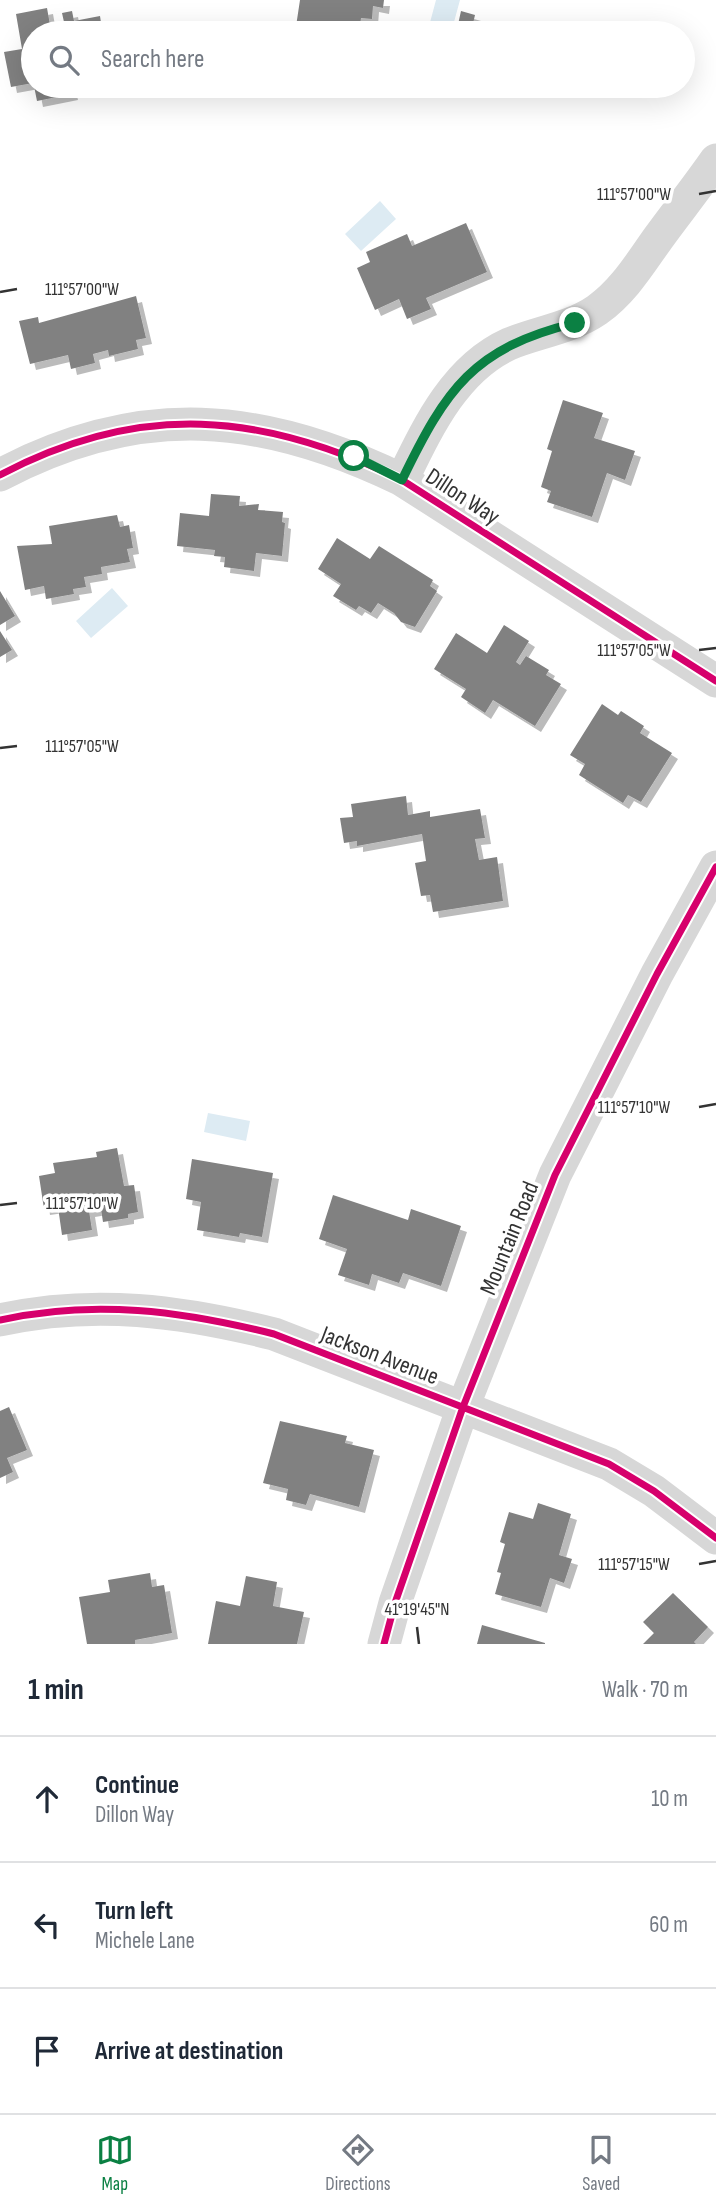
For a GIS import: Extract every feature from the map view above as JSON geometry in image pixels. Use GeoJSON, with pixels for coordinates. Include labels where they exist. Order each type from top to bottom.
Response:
{"type":"FeatureCollection","features":[{"type":"Feature","properties":{"kind":"street"},"geometry":{"type":"LineString","coordinates":[[402,480],[433,416],[461,382],[505,346],[541,331],[575,323],[619,291],[716,160]]}},
{"type":"Feature","properties":{"kind":"street","name":"Dillon Way"},"geometry":{"type":"LineString","coordinates":[[0,475],[33,457],[92,436],[133,426],[169,423],[249,428],[296,439],[354,456],[402,480],[716,681]]}},
{"type":"Feature","properties":{"kind":"street","name":"Mountain Road"},"geometry":{"type":"LineString","coordinates":[[384,1644],[395,1603],[463,1407],[555,1175],[657,974],[716,867]]}},
{"type":"Feature","properties":{"kind":"street","name":"Jackson Avenue"},"geometry":{"type":"LineString","coordinates":[[0,1320],[35,1312],[107,1307],[159,1310],[274,1334],[609,1464],[654,1491],[716,1538]]}},
{"type":"Feature","properties":{"kind":"shaded area"},"geometry":{"type":"Polygon","coordinates":[[[436,0],[460,0],[454,21],[430,21],[436,0]]]}},
{"type":"Feature","properties":{"kind":"shaded area"},"geometry":{"type":"Polygon","coordinates":[[[380,201],[396,219],[361,251],[345,234],[380,201]]]}},
{"type":"Feature","properties":{"kind":"shaded area"},"geometry":{"type":"Polygon","coordinates":[[[112,588],[128,606],[91,638],[76,621],[112,588]]]}},
{"type":"Feature","properties":{"kind":"shaded area"},"geometry":{"type":"Polygon","coordinates":[[[208,1113],[250,1121],[246,1141],[204,1132],[208,1113]]]}},
{"type":"Feature","properties":{"kind":"building"},"geometry":{"type":"Polygon","coordinates":[[[300,0],[384,0],[383,8],[373,6],[372,19],[297,21],[300,0]]]}},
{"type":"Feature","properties":{"kind":"building"},"geometry":{"type":"Polygon","coordinates":[[[47,8],[49,21],[21,21],[21,43],[16,14],[47,8]]]}},
{"type":"Feature","properties":{"kind":"building"},"geometry":{"type":"Polygon","coordinates":[[[72,11],[74,21],[64,21],[62,13],[72,11]]]}},
{"type":"Feature","properties":{"kind":"building"},"geometry":{"type":"Polygon","coordinates":[[[461,11],[475,15],[474,21],[459,21],[461,11]]]}},
{"type":"Feature","properties":{"kind":"building"},"geometry":{"type":"Polygon","coordinates":[[[100,16],[101,21],[74,21],[100,16]]]}},
{"type":"Feature","properties":{"kind":"building"},"geometry":{"type":"Polygon","coordinates":[[[21,49],[21,85],[11,87],[4,52],[21,49]]]}},
{"type":"Feature","properties":{"kind":"building"},"geometry":{"type":"Polygon","coordinates":[[[466,223],[487,272],[426,298],[431,309],[407,319],[399,299],[375,310],[357,268],[370,262],[366,252],[407,234],[412,246],[466,223]]]}},
{"type":"Feature","properties":{"kind":"building"},"geometry":{"type":"Polygon","coordinates":[[[136,296],[146,338],[136,340],[138,349],[109,356],[108,350],[93,354],[95,363],[71,369],[68,355],[30,364],[19,321],[38,317],[39,323],[136,296]]]}},
{"type":"Feature","properties":{"kind":"building"},"geometry":{"type":"Polygon","coordinates":[[[563,400],[603,413],[594,438],[635,451],[625,480],[607,473],[592,517],[547,502],[551,491],[541,487],[552,451],[547,449],[563,400]]]}},
{"type":"Feature","properties":{"kind":"building"},"geometry":{"type":"Polygon","coordinates":[[[211,494],[240,496],[239,506],[259,504],[258,510],[283,512],[282,522],[285,523],[282,556],[256,553],[254,571],[224,567],[225,557],[214,556],[215,550],[177,546],[180,513],[209,516],[211,494]]]}},
{"type":"Feature","properties":{"kind":"building"},"geometry":{"type":"Polygon","coordinates":[[[117,515],[120,527],[129,525],[133,548],[127,549],[130,562],[101,567],[102,574],[84,577],[86,587],[73,589],[74,594],[46,599],[44,586],[25,590],[17,546],[52,544],[49,526],[117,515]]]}},
{"type":"Feature","properties":{"kind":"building"},"geometry":{"type":"Polygon","coordinates":[[[337,538],[370,559],[379,546],[433,580],[430,586],[437,591],[415,627],[401,622],[394,613],[378,603],[371,613],[359,606],[356,610],[333,596],[341,584],[318,569],[337,538]]]}},
{"type":"Feature","properties":{"kind":"building"},"geometry":{"type":"Polygon","coordinates":[[[0,591],[15,616],[0,625],[0,591]]]}},
{"type":"Feature","properties":{"kind":"building"},"geometry":{"type":"Polygon","coordinates":[[[504,625],[529,641],[516,662],[520,665],[526,656],[549,670],[546,675],[561,684],[535,726],[493,700],[485,713],[461,697],[466,689],[434,669],[456,633],[487,653],[504,625]]]}},
{"type":"Feature","properties":{"kind":"building"},"geometry":{"type":"Polygon","coordinates":[[[0,631],[12,650],[0,657],[0,631]]]}},
{"type":"Feature","properties":{"kind":"building"},"geometry":{"type":"Polygon","coordinates":[[[602,704],[618,715],[621,711],[644,726],[640,733],[672,753],[641,802],[628,795],[623,803],[579,775],[585,764],[570,755],[602,704]]]}},
{"type":"Feature","properties":{"kind":"building"},"geometry":{"type":"Polygon","coordinates":[[[406,796],[408,815],[430,811],[430,817],[480,809],[485,838],[475,839],[479,860],[497,857],[503,901],[433,912],[430,895],[421,896],[415,863],[426,861],[422,834],[357,846],[357,841],[344,843],[340,818],[353,817],[351,804],[406,796]]]}},
{"type":"Feature","properties":{"kind":"building"},"geometry":{"type":"Polygon","coordinates":[[[117,1148],[124,1186],[134,1185],[138,1212],[128,1214],[128,1218],[103,1222],[101,1209],[89,1211],[92,1230],[62,1235],[58,1207],[44,1209],[39,1176],[55,1173],[53,1163],[97,1157],[96,1152],[117,1148]]]}},
{"type":"Feature","properties":{"kind":"building"},"geometry":{"type":"Polygon","coordinates":[[[192,1159],[273,1173],[262,1237],[240,1233],[239,1237],[197,1230],[201,1202],[186,1199],[192,1159]]]}},
{"type":"Feature","properties":{"kind":"building"},"geometry":{"type":"Polygon","coordinates":[[[333,1195],[408,1220],[411,1209],[461,1226],[441,1286],[403,1273],[399,1283],[372,1274],[369,1285],[338,1275],[347,1249],[319,1239],[333,1195]]]}},
{"type":"Feature","properties":{"kind":"building"},"geometry":{"type":"Polygon","coordinates":[[[9,1407],[27,1450],[7,1458],[13,1472],[0,1478],[0,1411],[9,1407]]]}},
{"type":"Feature","properties":{"kind":"building"},"geometry":{"type":"Polygon","coordinates":[[[280,1421],[347,1436],[345,1443],[374,1450],[359,1507],[310,1494],[306,1505],[286,1500],[288,1489],[263,1483],[280,1421]]]}},
{"type":"Feature","properties":{"kind":"building"},"geometry":{"type":"Polygon","coordinates":[[[538,1503],[571,1514],[559,1555],[572,1559],[564,1583],[550,1578],[541,1607],[495,1594],[501,1573],[497,1572],[505,1544],[500,1542],[509,1512],[533,1519],[538,1503]]]}},
{"type":"Feature","properties":{"kind":"building"},"geometry":{"type":"Polygon","coordinates":[[[150,1573],[152,1587],[164,1585],[172,1633],[135,1640],[135,1644],[87,1644],[79,1597],[110,1592],[108,1580],[150,1573]]]}},
{"type":"Feature","properties":{"kind":"building"},"geometry":{"type":"Polygon","coordinates":[[[246,1576],[277,1582],[273,1606],[304,1612],[297,1644],[208,1644],[216,1601],[240,1606],[246,1576]]]}},
{"type":"Feature","properties":{"kind":"building"},"geometry":{"type":"Polygon","coordinates":[[[673,1593],[708,1627],[694,1642],[696,1644],[643,1644],[654,1633],[643,1622],[673,1593]]]}},
{"type":"Feature","properties":{"kind":"building"},"geometry":{"type":"Polygon","coordinates":[[[482,1625],[545,1643],[545,1644],[477,1644],[482,1625]]]}},
{"type":"Feature","properties":{"kind":"cycle path"},"geometry":{"type":"LineString","coordinates":[[0,475],[52,451],[102,435],[152,426],[201,424],[250,429],[300,440],[350,457],[402,480],[716,681]]}},
{"type":"Feature","properties":{"kind":"cycle path"},"geometry":{"type":"LineString","coordinates":[[384,1644],[395,1603],[463,1407],[555,1175],[657,974],[716,867]]}},
{"type":"Feature","properties":{"kind":"cycle path"},"geometry":{"type":"LineString","coordinates":[[0,1320],[70,1310],[104,1309],[172,1314],[274,1334],[609,1464],[654,1491],[716,1538]]}},
{"type":"Feature","properties":{"kind":"route"},"geometry":{"type":"LineString","coordinates":[[354,456],[402,480],[433,416],[476,367],[505,346],[541,331],[575,323]]}}]}
